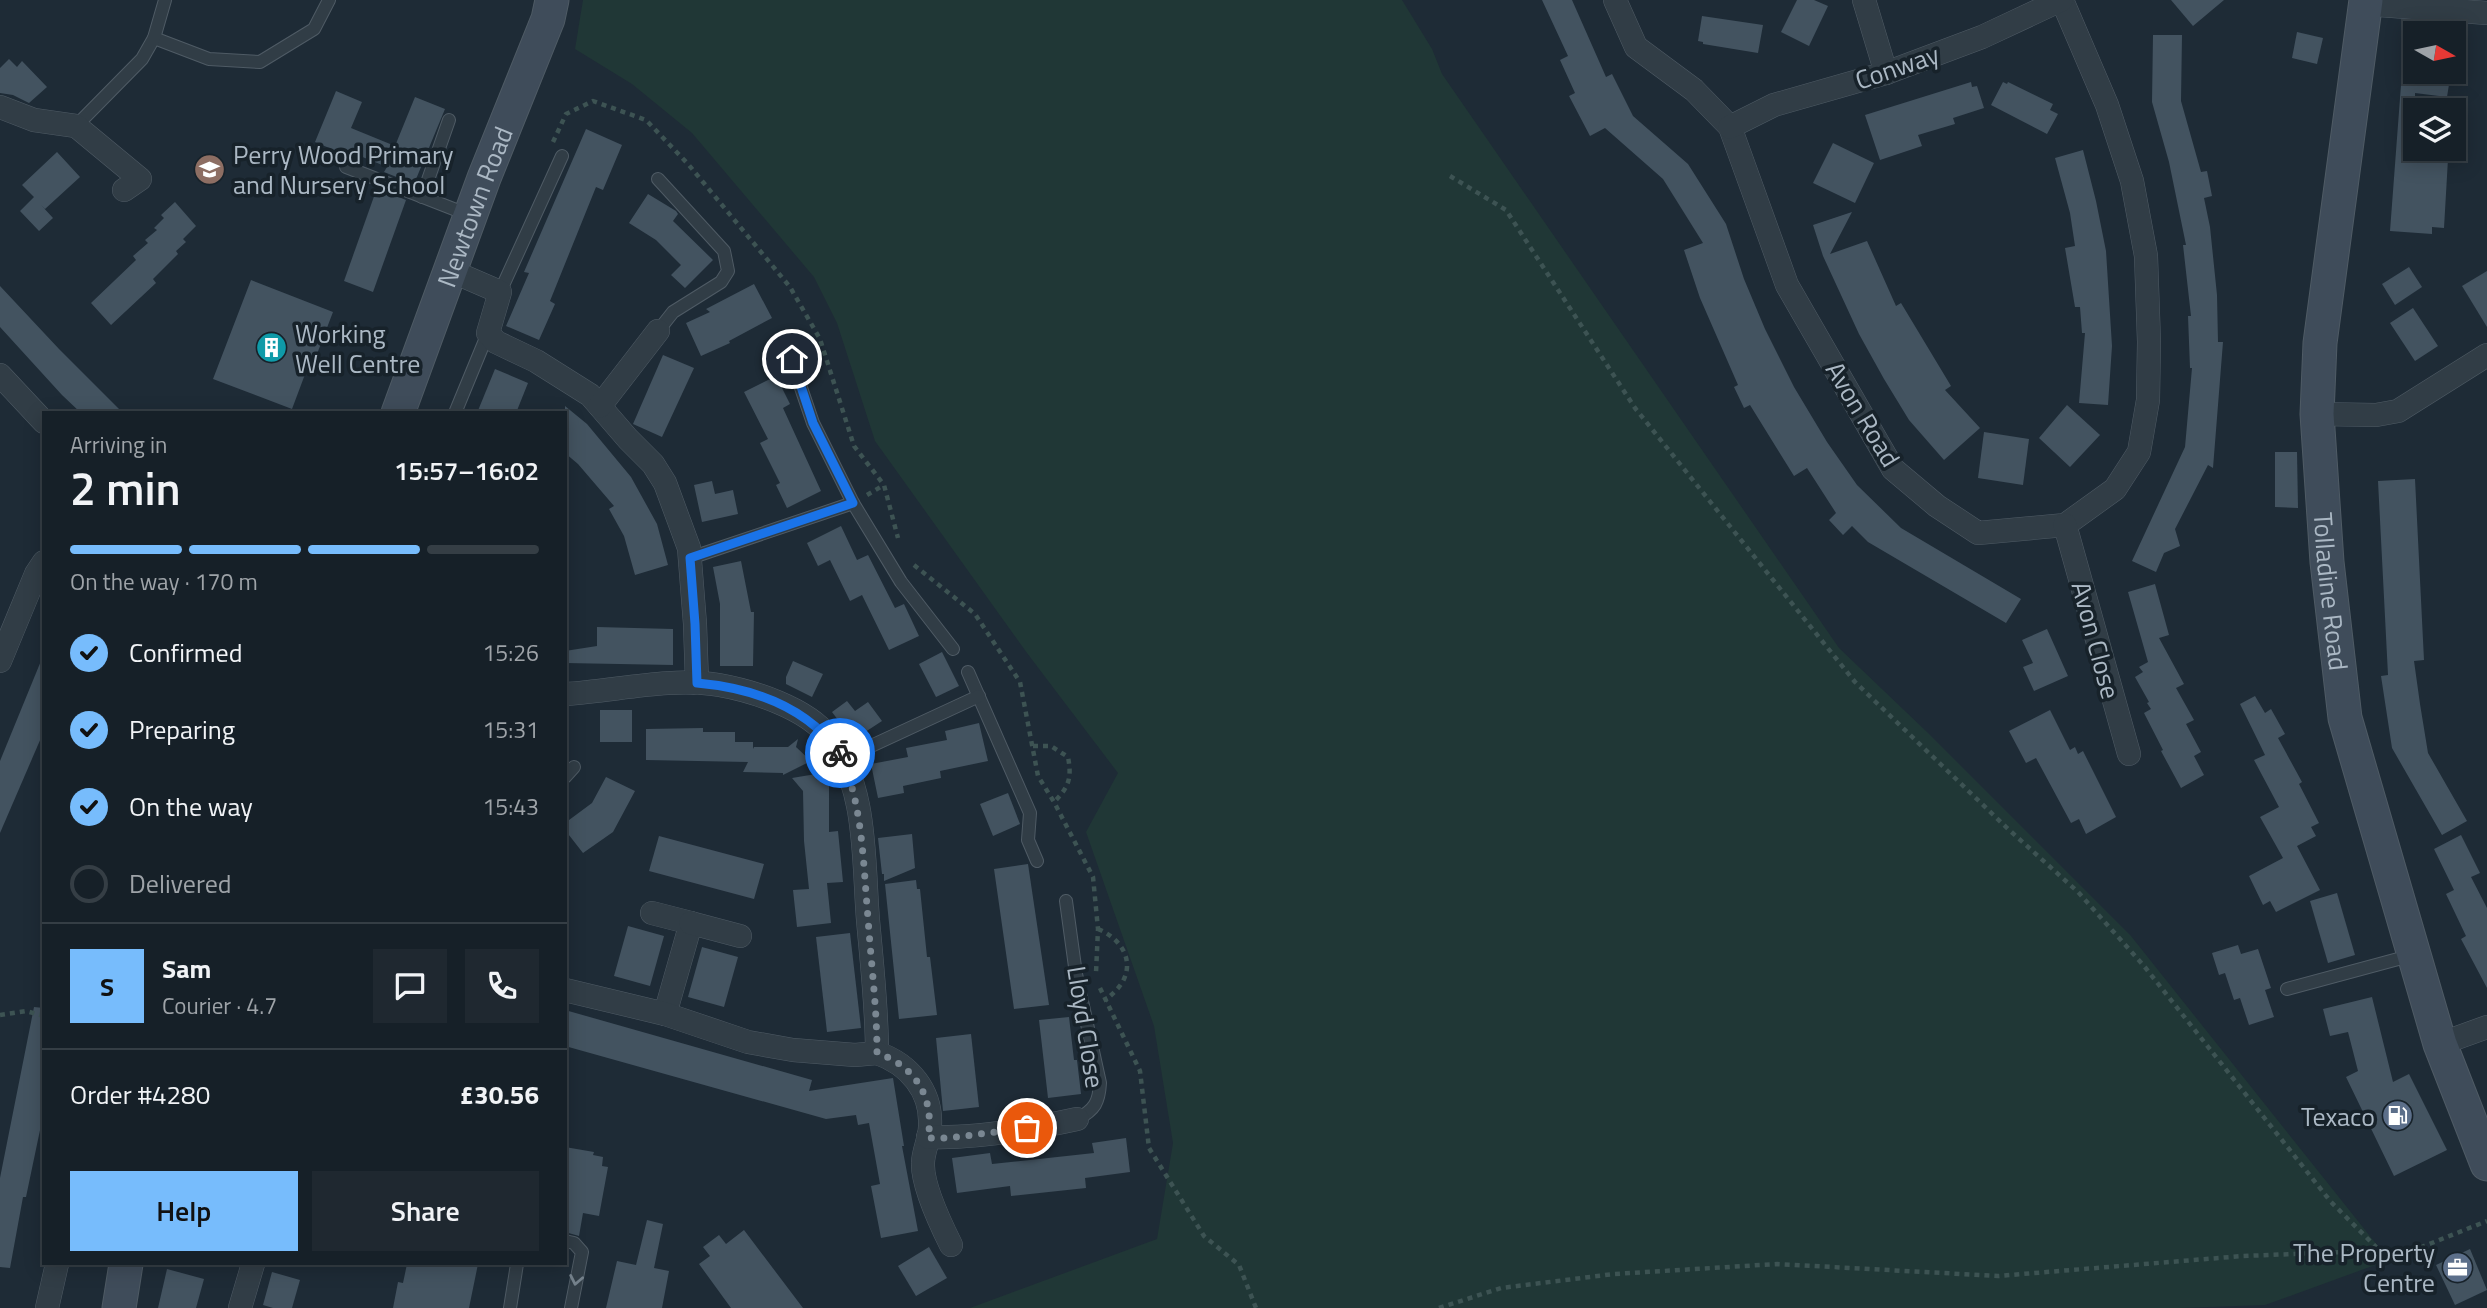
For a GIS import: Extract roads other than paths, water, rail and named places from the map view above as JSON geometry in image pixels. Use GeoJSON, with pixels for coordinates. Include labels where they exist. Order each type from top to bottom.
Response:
{"type":"FeatureCollection","features":[{"type":"Feature","properties":{"kind":"main road","name":"Newtown Road"},"geometry":{"type":"LineString","coordinates":[[399,411],[449,270],[548,19],[552,0]]}},
{"type":"Feature","properties":{"kind":"main road","name":"Tolladine Road"},"geometry":{"type":"LineString","coordinates":[[2365,2],[2320,343],[2316,414],[2327,562],[2345,718],[2440,1044],[2487,1164]]}},
{"type":"Feature","properties":{"kind":"main road"},"geometry":{"type":"LineString","coordinates":[[118,1308],[126,1265]]}},
{"type":"Feature","properties":{"kind":"street","name":"Avon Road"},"geometry":{"type":"LineString","coordinates":[[1615,0],[1636,47],[1694,90],[1730,127],[1787,285],[1893,469],[1937,506],[1978,533],[2065,525]]}},
{"type":"Feature","properties":{"kind":"street"},"geometry":{"type":"LineString","coordinates":[[1864,0],[1886,73]]}},
{"type":"Feature","properties":{"kind":"street","name":"Conway"},"geometry":{"type":"LineString","coordinates":[[1730,127],[1774,105],[1886,73],[1982,37],[2061,0]]}},
{"type":"Feature","properties":{"kind":"street"},"geometry":{"type":"LineString","coordinates":[[2061,0],[2107,104],[2132,181],[2147,256],[2149,342],[2148,400],[2139,452],[2115,489],[2065,525]]}},
{"type":"Feature","properties":{"kind":"street"},"geometry":{"type":"LineString","coordinates":[[2365,2],[2487,13]]}},
{"type":"Feature","properties":{"kind":"street"},"geometry":{"type":"LineString","coordinates":[[0,107],[34,120],[76,125],[140,179],[124,190]]}},
{"type":"Feature","properties":{"kind":"street"},"geometry":{"type":"LineString","coordinates":[[449,270],[500,292],[488,333],[496,342],[562,376],[590,395],[659,473],[679,517],[690,558],[697,683]]}},
{"type":"Feature","properties":{"kind":"street"},"geometry":{"type":"LineString","coordinates":[[600,406],[658,331]]}},
{"type":"Feature","properties":{"kind":"street"},"geometry":{"type":"LineString","coordinates":[[2316,414],[2376,415],[2398,411],[2487,355]]}},
{"type":"Feature","properties":{"kind":"street"},"geometry":{"type":"LineString","coordinates":[[0,375],[42,420]]}},
{"type":"Feature","properties":{"kind":"street","name":"Avon Close"},"geometry":{"type":"LineString","coordinates":[[2065,525],[2129,754]]}},
{"type":"Feature","properties":{"kind":"street"},"geometry":{"type":"LineString","coordinates":[[0,661],[42,565]]}},
{"type":"Feature","properties":{"kind":"street"},"geometry":{"type":"LineString","coordinates":[[567,694],[664,684],[719,685],[773,700],[826,733],[843,759],[852,782],[861,839],[877,1017],[877,1053]]}},
{"type":"Feature","properties":{"kind":"street"},"geometry":{"type":"LineString","coordinates":[[652,913],[740,936]]}},
{"type":"Feature","properties":{"kind":"street"},"geometry":{"type":"LineString","coordinates":[[665,1014],[691,923]]}},
{"type":"Feature","properties":{"kind":"street"},"geometry":{"type":"LineString","coordinates":[[567,990],[665,1014],[748,1042],[831,1054],[877,1053],[890,1057],[920,1082],[927,1103],[930,1125],[922,1165],[937,1217],[951,1245]]}},
{"type":"Feature","properties":{"kind":"street"},"geometry":{"type":"LineString","coordinates":[[2440,1044],[2487,1027]]}},
{"type":"Feature","properties":{"kind":"street","name":"Lloyd Close"},"geometry":{"type":"LineString","coordinates":[[928,1138],[949,1138],[1051,1125],[1077,1119]]}},
{"type":"Feature","properties":{"kind":"street"},"geometry":{"type":"LineString","coordinates":[[47,1308],[57,1265]]}},
{"type":"Feature","properties":{"kind":"street"},"geometry":{"type":"LineString","coordinates":[[240,1308],[253,1265]]}},
{"type":"Feature","properties":{"kind":"lane"},"geometry":{"type":"LineString","coordinates":[[76,125],[142,59],[154,38],[165,0]]}},
{"type":"Feature","properties":{"kind":"lane"},"geometry":{"type":"LineString","coordinates":[[154,38],[209,59],[260,62],[314,29],[329,0]]}},
{"type":"Feature","properties":{"kind":"lane"},"geometry":{"type":"LineString","coordinates":[[422,197],[449,120]]}},
{"type":"Feature","properties":{"kind":"lane"},"geometry":{"type":"LineString","coordinates":[[500,292],[562,156]]}},
{"type":"Feature","properties":{"kind":"lane"},"geometry":{"type":"LineString","coordinates":[[346,167],[470,215]]}},
{"type":"Feature","properties":{"kind":"lane"},"geometry":{"type":"LineString","coordinates":[[658,178],[724,251],[728,271],[721,282],[673,313],[658,331]]}},
{"type":"Feature","properties":{"kind":"lane"},"geometry":{"type":"LineString","coordinates":[[456,411],[488,333]]}},
{"type":"Feature","properties":{"kind":"lane"},"geometry":{"type":"LineString","coordinates":[[785,338],[813,423],[853,503],[901,582],[953,649]]}},
{"type":"Feature","properties":{"kind":"lane"},"geometry":{"type":"LineString","coordinates":[[690,558],[853,503]]}},
{"type":"Feature","properties":{"kind":"lane"},"geometry":{"type":"LineString","coordinates":[[968,672],[1030,813],[1028,840],[1037,861]]}},
{"type":"Feature","properties":{"kind":"lane"},"geometry":{"type":"LineString","coordinates":[[843,759],[979,696]]}},
{"type":"Feature","properties":{"kind":"lane","name":"Lloyd Close"},"geometry":{"type":"LineString","coordinates":[[1066,901],[1079,985],[1100,1083],[1099,1097],[1093,1111],[1077,1119]]}},
{"type":"Feature","properties":{"kind":"lane"},"geometry":{"type":"LineString","coordinates":[[2287,989],[2414,955]]}},
{"type":"Feature","properties":{"kind":"lane"},"geometry":{"type":"LineString","coordinates":[[567,1242],[582,1252],[571,1308]]}},
{"type":"Feature","properties":{"kind":"lane"},"geometry":{"type":"LineString","coordinates":[[510,1308],[517,1265]]}},
{"type":"Feature","properties":{"kind":"place","name":"Perry Wood Primary and Nursery School"},"geometry":{"type":"Point","coordinates":[210,169]}},
{"type":"Feature","properties":{"kind":"place","name":"Working Well Centre"},"geometry":{"type":"Point","coordinates":[272,348]}},
{"type":"Feature","properties":{"kind":"place","name":"Texaco"},"geometry":{"type":"Point","coordinates":[2398,1116]}},
{"type":"Feature","properties":{"kind":"place","name":"The Property Centre"},"geometry":{"type":"Point","coordinates":[2458,1267]}}]}
